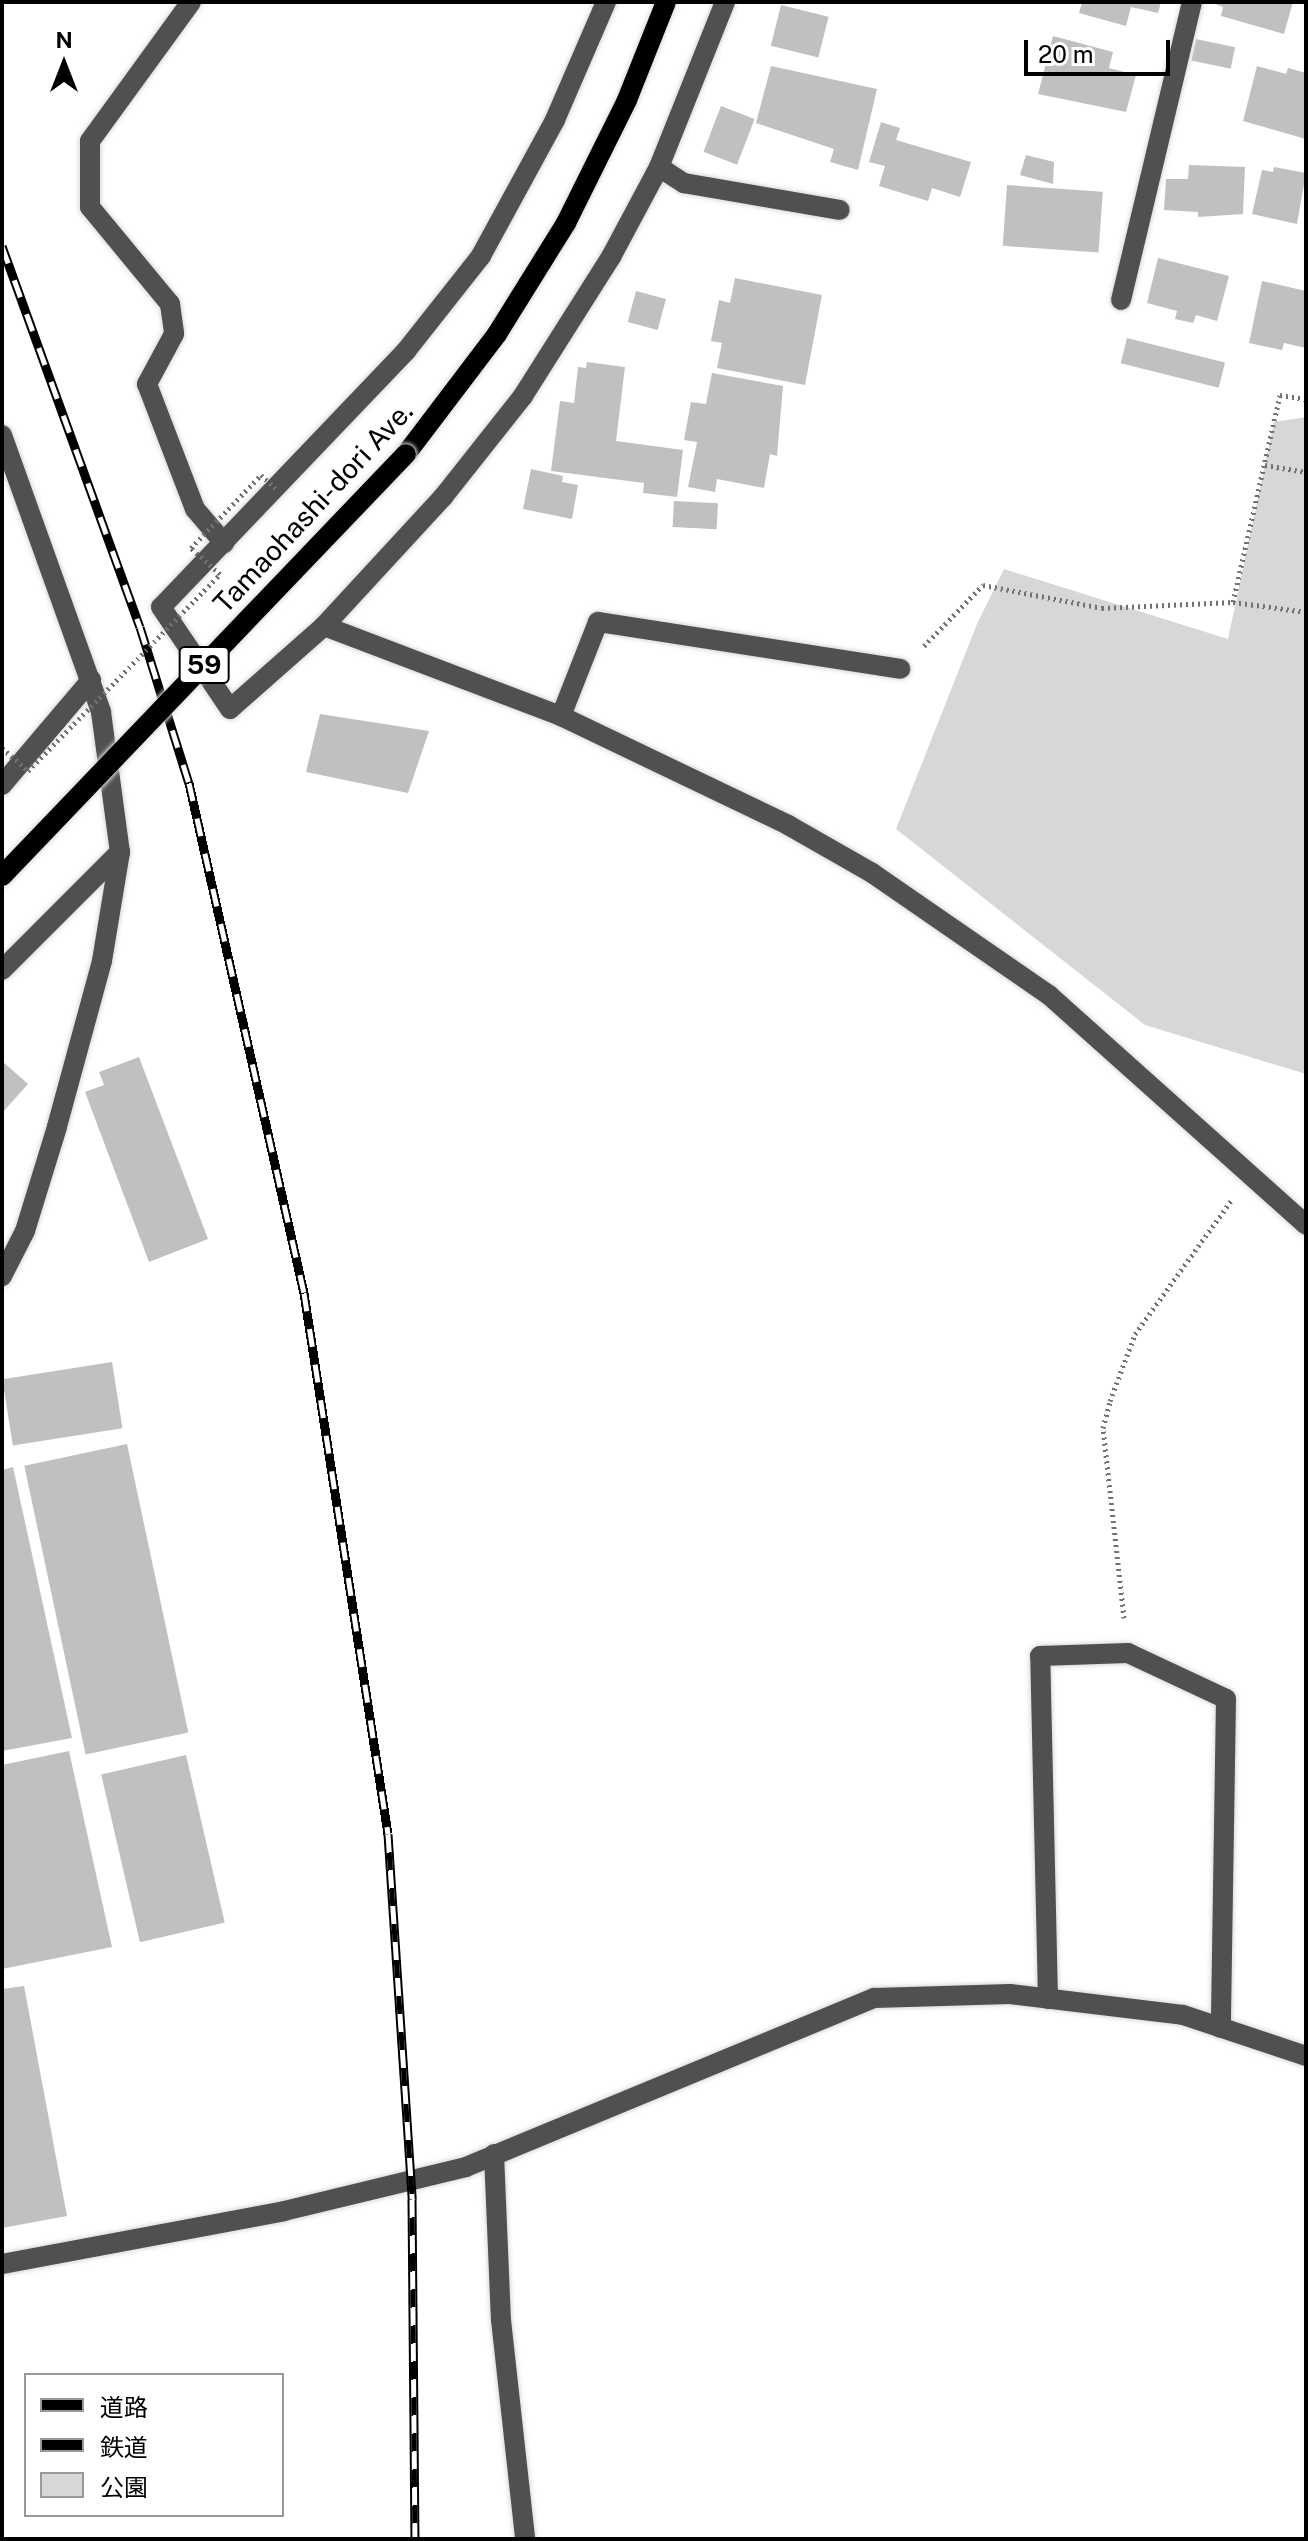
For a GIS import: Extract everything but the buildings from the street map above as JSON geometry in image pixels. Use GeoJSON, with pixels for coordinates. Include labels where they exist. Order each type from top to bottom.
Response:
{"type":"FeatureCollection","features":[{"type":"Feature","properties":{"kind":"main road","name":"Tamaohashi-dori Ave."},"geometry":{"type":"LineString","coordinates":[[2,876],[406,454],[497,334],[566,223],[627,100],[666,2]]}},
{"type":"Feature","properties":{"kind":"street"},"geometry":{"type":"LineString","coordinates":[[191,2],[90,141],[90,207],[170,304],[174,334],[147,384],[195,509],[224,543]]}},
{"type":"Feature","properties":{"kind":"street"},"geometry":{"type":"LineString","coordinates":[[606,2],[555,120],[481,256],[406,351],[277,490],[161,607],[230,709],[324,626],[443,497],[523,396],[611,257],[659,167],[725,2]]}},
{"type":"Feature","properties":{"kind":"street"},"geometry":{"type":"LineString","coordinates":[[1121,300],[1192,2]]}},
{"type":"Feature","properties":{"kind":"street"},"geometry":{"type":"LineString","coordinates":[[659,167],[684,183],[840,210]]}},
{"type":"Feature","properties":{"kind":"street"},"geometry":{"type":"LineString","coordinates":[[2,435],[91,680],[120,852],[102,961],[57,1127],[25,1231],[2,1276]]}},
{"type":"Feature","properties":{"kind":"street"},"geometry":{"type":"LineString","coordinates":[[561,716],[598,622],[900,669]]}},
{"type":"Feature","properties":{"kind":"street"},"geometry":{"type":"LineString","coordinates":[[324,626],[561,716],[788,825],[957,929],[1049,995],[1306,1225]]}},
{"type":"Feature","properties":{"kind":"street"},"geometry":{"type":"LineString","coordinates":[[2,785],[91,680]]}},
{"type":"Feature","properties":{"kind":"street"},"geometry":{"type":"LineString","coordinates":[[2,970],[120,852]]}},
{"type":"Feature","properties":{"kind":"street"},"geometry":{"type":"LineString","coordinates":[[1048,1999],[1040,1656],[1128,1653],[1226,1699],[1221,2028]]}},
{"type":"Feature","properties":{"kind":"street"},"geometry":{"type":"LineString","coordinates":[[2,2264],[284,2211],[466,2167],[874,1998],[1010,1994],[1183,2015],[1306,2056]]}},
{"type":"Feature","properties":{"kind":"street"},"geometry":{"type":"LineString","coordinates":[[494,2154],[501,2320],[525,2539]]}},
{"type":"Feature","properties":{"kind":"path"},"geometry":{"type":"LineString","coordinates":[[1233,602],[1280,395],[1306,399]]}},
{"type":"Feature","properties":{"kind":"path"},"geometry":{"type":"LineString","coordinates":[[1265,465],[1306,472]]}},
{"type":"Feature","properties":{"kind":"path"},"geometry":{"type":"LineString","coordinates":[[2,748],[28,771],[220,574],[191,548],[261,475],[277,490]]}},
{"type":"Feature","properties":{"kind":"path"},"geometry":{"type":"LineString","coordinates":[[900,669],[983,585],[1102,608],[1233,602],[1306,612]]}},
{"type":"Feature","properties":{"kind":"path"},"geometry":{"type":"LineString","coordinates":[[1128,1653],[1103,1428],[1135,1334],[1250,1175]]}},
{"type":"Feature","properties":{"kind":"green space"},"geometry":{"type":"Polygon","coordinates":[[[1306,417],[1306,1074],[1145,1025],[896,829],[977,624],[1004,569],[1228,639],[1274,422],[1306,417]]]}},
{"type":"Feature","properties":{"kind":"railway"},"geometry":{"type":"LineString","coordinates":[[2,246],[140,627],[189,783],[304,1293],[388,1834],[412,2199],[415,2539]]}}]}
